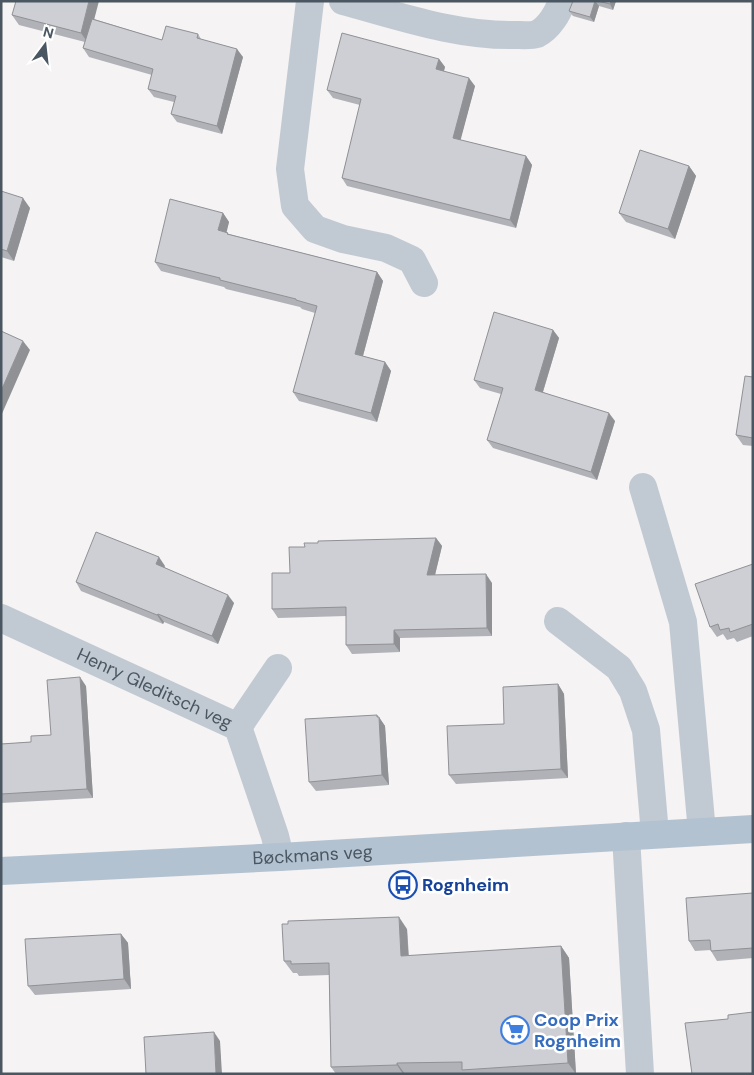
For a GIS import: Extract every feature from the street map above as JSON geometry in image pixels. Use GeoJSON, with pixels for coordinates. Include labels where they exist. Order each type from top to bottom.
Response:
{"type":"FeatureCollection","features":[{"type":"Feature","properties":{"kind":"main road","name":"Bøckmans veg"},"geometry":{"type":"LineString","coordinates":[[1,871],[280,857],[753,829]]}},
{"type":"Feature","properties":{"kind":"street"},"geometry":{"type":"LineString","coordinates":[[310,1],[290,168],[295,206],[315,229],[343,239],[386,248],[412,260],[424,283]]}},
{"type":"Feature","properties":{"kind":"street"},"geometry":{"type":"LineString","coordinates":[[342,1],[448,28],[488,35],[536,34],[547,26],[559,10],[562,1]]}},
{"type":"Feature","properties":{"kind":"street"},"geometry":{"type":"LineString","coordinates":[[643,487],[683,622],[702,832]]}},
{"type":"Feature","properties":{"kind":"street","name":"Henry Gleditsch veg"},"geometry":{"type":"LineString","coordinates":[[1,618],[238,727],[275,836],[280,857]]}},
{"type":"Feature","properties":{"kind":"street"},"geometry":{"type":"LineString","coordinates":[[558,621],[619,668],[633,691],[646,730],[655,814],[655,834]]}},
{"type":"Feature","properties":{"kind":"street"},"geometry":{"type":"LineString","coordinates":[[238,727],[278,668]]}},
{"type":"Feature","properties":{"kind":"street"},"geometry":{"type":"LineString","coordinates":[[626,836],[640,1074]]}},
{"type":"Feature","properties":{"kind":"building"},"geometry":{"type":"Polygon","coordinates":[[[16,1],[89,1],[81,33],[12,15],[16,1]]]}},
{"type":"Feature","properties":{"kind":"building"},"geometry":{"type":"Polygon","coordinates":[[[573,1],[595,1],[590,17],[569,11],[573,1]]]}},
{"type":"Feature","properties":{"kind":"building"},"geometry":{"type":"Polygon","coordinates":[[[598,1],[611,1],[610,4],[598,1]]]}},
{"type":"Feature","properties":{"kind":"building"},"geometry":{"type":"Polygon","coordinates":[[[92,19],[162,40],[166,26],[198,34],[197,38],[237,49],[217,126],[171,114],[176,96],[148,89],[153,69],[83,48],[92,19]]]}},
{"type":"Feature","properties":{"kind":"building"},"geometry":{"type":"Polygon","coordinates":[[[342,33],[439,59],[436,69],[469,78],[453,138],[526,156],[510,220],[342,178],[361,99],[327,90],[342,33]]]}},
{"type":"Feature","properties":{"kind":"building"},"geometry":{"type":"Polygon","coordinates":[[[640,150],[689,166],[668,229],[619,213],[640,150]]]}},
{"type":"Feature","properties":{"kind":"building"},"geometry":{"type":"Polygon","coordinates":[[[1,191],[23,198],[7,251],[1,249],[1,191]]]}},
{"type":"Feature","properties":{"kind":"building"},"geometry":{"type":"Polygon","coordinates":[[[170,199],[223,213],[218,230],[227,234],[377,272],[355,354],[385,362],[371,413],[293,392],[317,306],[220,280],[220,278],[155,262],[170,199]]]}},
{"type":"Feature","properties":{"kind":"building"},"geometry":{"type":"Polygon","coordinates":[[[494,312],[553,330],[535,390],[609,413],[591,472],[487,440],[503,388],[474,380],[494,312]]]}},
{"type":"Feature","properties":{"kind":"building"},"geometry":{"type":"Polygon","coordinates":[[[1,331],[23,341],[1,391],[1,331]]]}},
{"type":"Feature","properties":{"kind":"building"},"geometry":{"type":"Polygon","coordinates":[[[745,376],[753,377],[753,438],[736,435],[745,376]]]}},
{"type":"Feature","properties":{"kind":"building"},"geometry":{"type":"Polygon","coordinates":[[[96,532],[159,557],[156,564],[228,595],[212,636],[76,582],[96,532]]]}},
{"type":"Feature","properties":{"kind":"building"},"geometry":{"type":"Polygon","coordinates":[[[436,538],[427,575],[486,574],[487,628],[394,630],[394,644],[346,645],[346,607],[272,609],[272,573],[290,573],[289,547],[305,547],[304,543],[318,543],[318,541],[436,538]]]}},
{"type":"Feature","properties":{"kind":"building"},"geometry":{"type":"Polygon","coordinates":[[[753,564],[753,624],[730,632],[729,628],[720,630],[718,624],[710,627],[695,584],[753,564]]]}},
{"type":"Feature","properties":{"kind":"building"},"geometry":{"type":"Polygon","coordinates":[[[80,677],[87,789],[1,794],[1,744],[31,742],[31,736],[51,735],[47,680],[80,677]]]}},
{"type":"Feature","properties":{"kind":"building"},"geometry":{"type":"Polygon","coordinates":[[[558,684],[561,769],[449,775],[447,726],[504,724],[503,687],[558,684]]]}},
{"type":"Feature","properties":{"kind":"building"},"geometry":{"type":"Polygon","coordinates":[[[377,715],[379,717],[382,775],[309,782],[305,719],[377,715]]]}},
{"type":"Feature","properties":{"kind":"building"},"geometry":{"type":"Polygon","coordinates":[[[753,893],[753,948],[711,951],[710,940],[689,941],[686,898],[753,893]]]}},
{"type":"Feature","properties":{"kind":"building"},"geometry":{"type":"Polygon","coordinates":[[[399,917],[401,956],[561,946],[568,1063],[462,1070],[462,1062],[331,1067],[329,963],[291,964],[291,961],[284,961],[282,924],[288,924],[288,921],[399,917]]]}},
{"type":"Feature","properties":{"kind":"building"},"geometry":{"type":"Polygon","coordinates":[[[121,934],[124,979],[28,986],[25,939],[121,934]]]}},
{"type":"Feature","properties":{"kind":"building"},"geometry":{"type":"Polygon","coordinates":[[[753,1012],[753,1074],[692,1074],[685,1023],[728,1019],[728,1015],[753,1012]]]}},
{"type":"Feature","properties":{"kind":"building"},"geometry":{"type":"Polygon","coordinates":[[[214,1032],[216,1074],[146,1074],[144,1037],[214,1032]]]}},
{"type":"Feature","properties":{"kind":"place","name":"Rognheim"},"geometry":{"type":"Point","coordinates":[403,885]}},
{"type":"Feature","properties":{"kind":"place","name":"Coop Prix Rognheim"},"geometry":{"type":"Point","coordinates":[515,1030]}}]}
